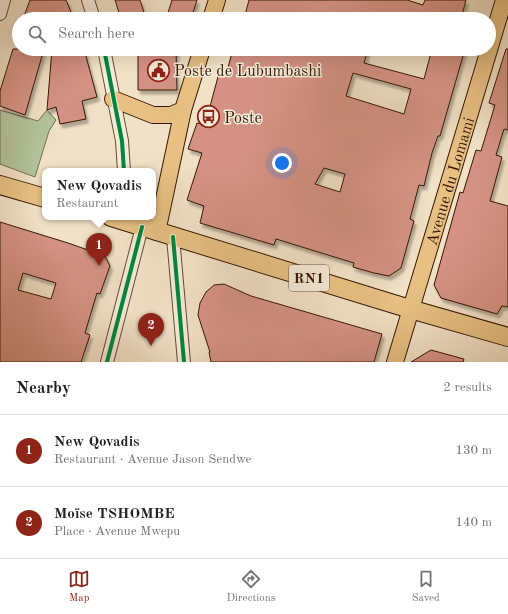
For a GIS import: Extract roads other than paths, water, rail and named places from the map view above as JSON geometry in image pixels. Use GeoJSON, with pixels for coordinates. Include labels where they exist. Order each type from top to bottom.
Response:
{"type":"FeatureCollection","features":[{"type":"Feature","properties":{"kind":"highway"},"geometry":{"type":"LineString","coordinates":[[0,185],[42,197]]}},
{"type":"Feature","properties":{"kind":"highway","name":"RN1"},"geometry":{"type":"LineString","coordinates":[[140,225],[410,309],[508,337]]}},
{"type":"Feature","properties":{"kind":"main road"},"geometry":{"type":"LineString","coordinates":[[213,12],[216,0]]}},
{"type":"Feature","properties":{"kind":"main road","name":"Avenue du Lomami"},"geometry":{"type":"LineString","coordinates":[[496,26],[504,0]]}},
{"type":"Feature","properties":{"kind":"main road"},"geometry":{"type":"LineString","coordinates":[[156,182],[183,110],[200,56]]}},
{"type":"Feature","properties":{"kind":"main road","name":"Avenue du Lomami"},"geometry":{"type":"LineString","coordinates":[[394,362],[487,56]]}},
{"type":"Feature","properties":{"kind":"main road"},"geometry":{"type":"LineString","coordinates":[[113,99],[153,116],[171,115],[183,110]]}},
{"type":"Feature","properties":{"kind":"street"},"geometry":{"type":"LineString","coordinates":[[0,14],[4,0]]}},
{"type":"Feature","properties":{"kind":"street"},"geometry":{"type":"LineString","coordinates":[[88,0],[92,12]]}},
{"type":"Feature","properties":{"kind":"street"},"geometry":{"type":"LineString","coordinates":[[105,56],[122,141],[124,168]]}},
{"type":"Feature","properties":{"kind":"street"},"geometry":{"type":"LineString","coordinates":[[107,362],[140,225]]}},
{"type":"Feature","properties":{"kind":"street"},"geometry":{"type":"LineString","coordinates":[[140,225],[184,362]]}},
{"type":"Feature","properties":{"kind":"place","name":"Poste de Lubumbashi"},"geometry":{"type":"Point","coordinates":[158,70]}},
{"type":"Feature","properties":{"kind":"place","name":"Poste"},"geometry":{"type":"Point","coordinates":[209,117]}},
{"type":"Feature","properties":{"kind":"place","name":"New Qovadis"},"geometry":{"type":"Point","coordinates":[99,266]}},
{"type":"Feature","properties":{"kind":"place","name":"Moïse TSHOMBE"},"geometry":{"type":"Point","coordinates":[151,346]}}]}
